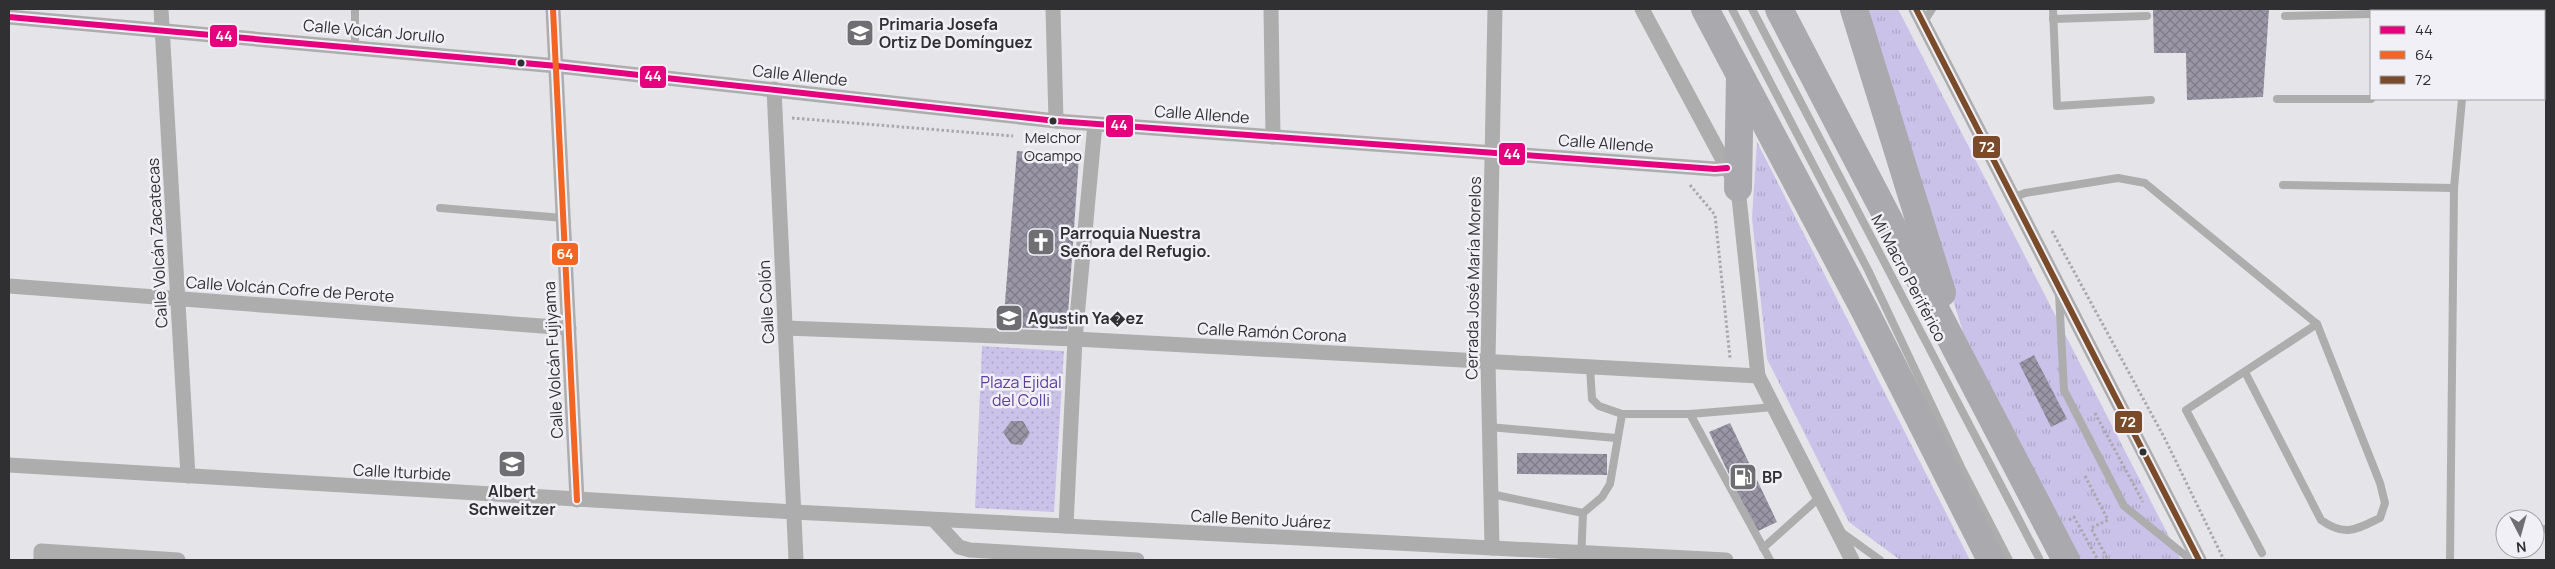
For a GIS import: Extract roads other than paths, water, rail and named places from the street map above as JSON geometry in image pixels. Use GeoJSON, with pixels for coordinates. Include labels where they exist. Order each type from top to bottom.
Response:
{"type":"FeatureCollection","features":[{"type":"Feature","properties":{"kind":"highway"},"geometry":{"type":"LineString","coordinates":[[1706,9],[1865,311],[1991,560]]}},
{"type":"Feature","properties":{"kind":"highway"},"geometry":{"type":"LineString","coordinates":[[1779,9],[2066,560]]}},
{"type":"Feature","properties":{"kind":"highway"},"geometry":{"type":"LineString","coordinates":[[1854,9],[1928,251],[1970,377]]}},
{"type":"Feature","properties":{"kind":"highway"},"geometry":{"type":"LineString","coordinates":[[1732,178],[1740,76]]}},
{"type":"Feature","properties":{"kind":"street","name":"Calle Volcán Zacatecas"},"geometry":{"type":"LineString","coordinates":[[161,9],[188,476]]}},
{"type":"Feature","properties":{"kind":"street","name":"Calle Volcán Fujiyama"},"geometry":{"type":"LineString","coordinates":[[553,9],[577,500]]}},
{"type":"Feature","properties":{"kind":"street"},"geometry":{"type":"LineString","coordinates":[[1053,9],[1056,121]]}},
{"type":"Feature","properties":{"kind":"street"},"geometry":{"type":"LineString","coordinates":[[1271,9],[1273,137]]}},
{"type":"Feature","properties":{"kind":"street","name":"Cerrada José María Morelos"},"geometry":{"type":"LineString","coordinates":[[1492,548],[1488,361],[1494,153],[1495,9]]}},
{"type":"Feature","properties":{"kind":"street"},"geometry":{"type":"LineString","coordinates":[[1642,9],[1732,178],[1758,376],[1852,560]]}},
{"type":"Feature","properties":{"kind":"street"},"geometry":{"type":"LineString","coordinates":[[1916,9],[2199,560]]}},
{"type":"Feature","properties":{"kind":"street","name":"Calle Volcán Jorullo"},"geometry":{"type":"LineString","coordinates":[[9,17],[162,29],[557,66]]}},
{"type":"Feature","properties":{"kind":"street","name":"Calle Allende"},"geometry":{"type":"LineString","coordinates":[[557,66],[1056,121],[1715,169],[1732,178]]}},
{"type":"Feature","properties":{"kind":"street","name":"Calle Colón"},"geometry":{"type":"LineString","coordinates":[[774,89],[796,560]]}},
{"type":"Feature","properties":{"kind":"street"},"geometry":{"type":"LineString","coordinates":[[1066,526],[1075,338],[1095,124]]}},
{"type":"Feature","properties":{"kind":"street","name":"Calle Volcán Cofre de Perote"},"geometry":{"type":"LineString","coordinates":[[9,286],[569,328]]}},
{"type":"Feature","properties":{"kind":"street","name":"Calle Ramón Corona"},"geometry":{"type":"LineString","coordinates":[[785,328],[1075,338],[1758,376]]}},
{"type":"Feature","properties":{"kind":"street","name":"Calle Iturbide"},"geometry":{"type":"LineString","coordinates":[[9,465],[794,512]]}},
{"type":"Feature","properties":{"kind":"street","name":"Calle Benito Juárez"},"geometry":{"type":"LineString","coordinates":[[794,512],[1066,526],[1431,553],[1492,548],[1581,557],[1726,560]]}},
{"type":"Feature","properties":{"kind":"street"},"geometry":{"type":"LineString","coordinates":[[934,520],[959,547],[970,550],[1137,560]]}},
{"type":"Feature","properties":{"kind":"street"},"geometry":{"type":"LineString","coordinates":[[41,556],[178,560]]}},
{"type":"Feature","properties":{"kind":"lane"},"geometry":{"type":"LineString","coordinates":[[355,9],[355,47]]}},
{"type":"Feature","properties":{"kind":"lane","name":"Mi Macro Periférico"},"geometry":{"type":"LineString","coordinates":[[1732,9],[1868,270],[1961,467],[2009,560]]}},
{"type":"Feature","properties":{"kind":"lane","name":"Mi Macro Periférico"},"geometry":{"type":"LineString","coordinates":[[1752,9],[2040,560]]}},
{"type":"Feature","properties":{"kind":"lane"},"geometry":{"type":"LineString","coordinates":[[1923,23],[1932,9]]}},
{"type":"Feature","properties":{"kind":"lane"},"geometry":{"type":"LineString","coordinates":[[2053,9],[2057,106],[2151,100]]}},
{"type":"Feature","properties":{"kind":"lane"},"geometry":{"type":"LineString","coordinates":[[2285,16],[2370,14]]}},
{"type":"Feature","properties":{"kind":"lane"},"geometry":{"type":"LineString","coordinates":[[2053,19],[2148,16]]}},
{"type":"Feature","properties":{"kind":"lane"},"geometry":{"type":"LineString","coordinates":[[2277,100],[2370,99]]}},
{"type":"Feature","properties":{"kind":"lane"},"geometry":{"type":"LineString","coordinates":[[2450,560],[2454,188],[2462,100]]}},
{"type":"Feature","properties":{"kind":"lane"},"geometry":{"type":"LineString","coordinates":[[2013,198],[2025,193],[2118,178],[2145,183],[2317,324],[2380,483],[2385,503],[2380,518],[2354,530],[2335,530],[2321,520],[2244,372]]}},
{"type":"Feature","properties":{"kind":"lane"},"geometry":{"type":"LineString","coordinates":[[2283,185],[2454,188]]}},
{"type":"Feature","properties":{"kind":"lane"},"geometry":{"type":"LineString","coordinates":[[440,208],[564,218]]}},
{"type":"Feature","properties":{"kind":"lane"},"geometry":{"type":"LineString","coordinates":[[2058,286],[2064,390],[2124,506],[2191,560]]}},
{"type":"Feature","properties":{"kind":"lane"},"geometry":{"type":"LineString","coordinates":[[2262,553],[2186,410],[2317,324]]}},
{"type":"Feature","properties":{"kind":"lane"},"geometry":{"type":"LineString","coordinates":[[1590,366],[1592,399],[1599,406],[1622,414],[1690,414],[1774,407]]}},
{"type":"Feature","properties":{"kind":"lane"},"geometry":{"type":"LineString","coordinates":[[1582,513],[1602,497],[1610,484],[1616,438],[1622,414]]}},
{"type":"Feature","properties":{"kind":"lane"},"geometry":{"type":"LineString","coordinates":[[1690,414],[1770,560]]}},
{"type":"Feature","properties":{"kind":"lane"},"geometry":{"type":"LineString","coordinates":[[1489,427],[1616,438]]}},
{"type":"Feature","properties":{"kind":"lane"},"geometry":{"type":"LineString","coordinates":[[1491,494],[1582,513]]}},
{"type":"Feature","properties":{"kind":"lane"},"geometry":{"type":"LineString","coordinates":[[1763,548],[1820,497]]}},
{"type":"Feature","properties":{"kind":"lane"},"geometry":{"type":"LineString","coordinates":[[1581,557],[1582,513]]}},
{"type":"Feature","properties":{"kind":"lane"},"geometry":{"type":"LineString","coordinates":[[1836,528],[1880,560]]}},
{"type":"Feature","properties":{"kind":"place","name":"Primaria Josefa Ortiz De Domínguez"},"geometry":{"type":"Point","coordinates":[860,33]}},
{"type":"Feature","properties":{"kind":"place","name":"Melchor Ocampo"},"geometry":{"type":"Point","coordinates":[1053,121]}},
{"type":"Feature","properties":{"kind":"place","name":"Parroquia Nuestra Señora del Refugio."},"geometry":{"type":"Point","coordinates":[1041,242]}},
{"type":"Feature","properties":{"kind":"place","name":"Agustin Ya�ez"},"geometry":{"type":"Point","coordinates":[1009,318]}},
{"type":"Feature","properties":{"kind":"place","name":"Albert Schweitzer"},"geometry":{"type":"Point","coordinates":[512,464]}},
{"type":"Feature","properties":{"kind":"place","name":"BP"},"geometry":{"type":"Point","coordinates":[1743,477]}},
{"type":"Feature","properties":{"kind":"park label","name":"Plaza Ejidal del Colli"},"geometry":{"type":"Point","coordinates":[1021,391]}}]}
